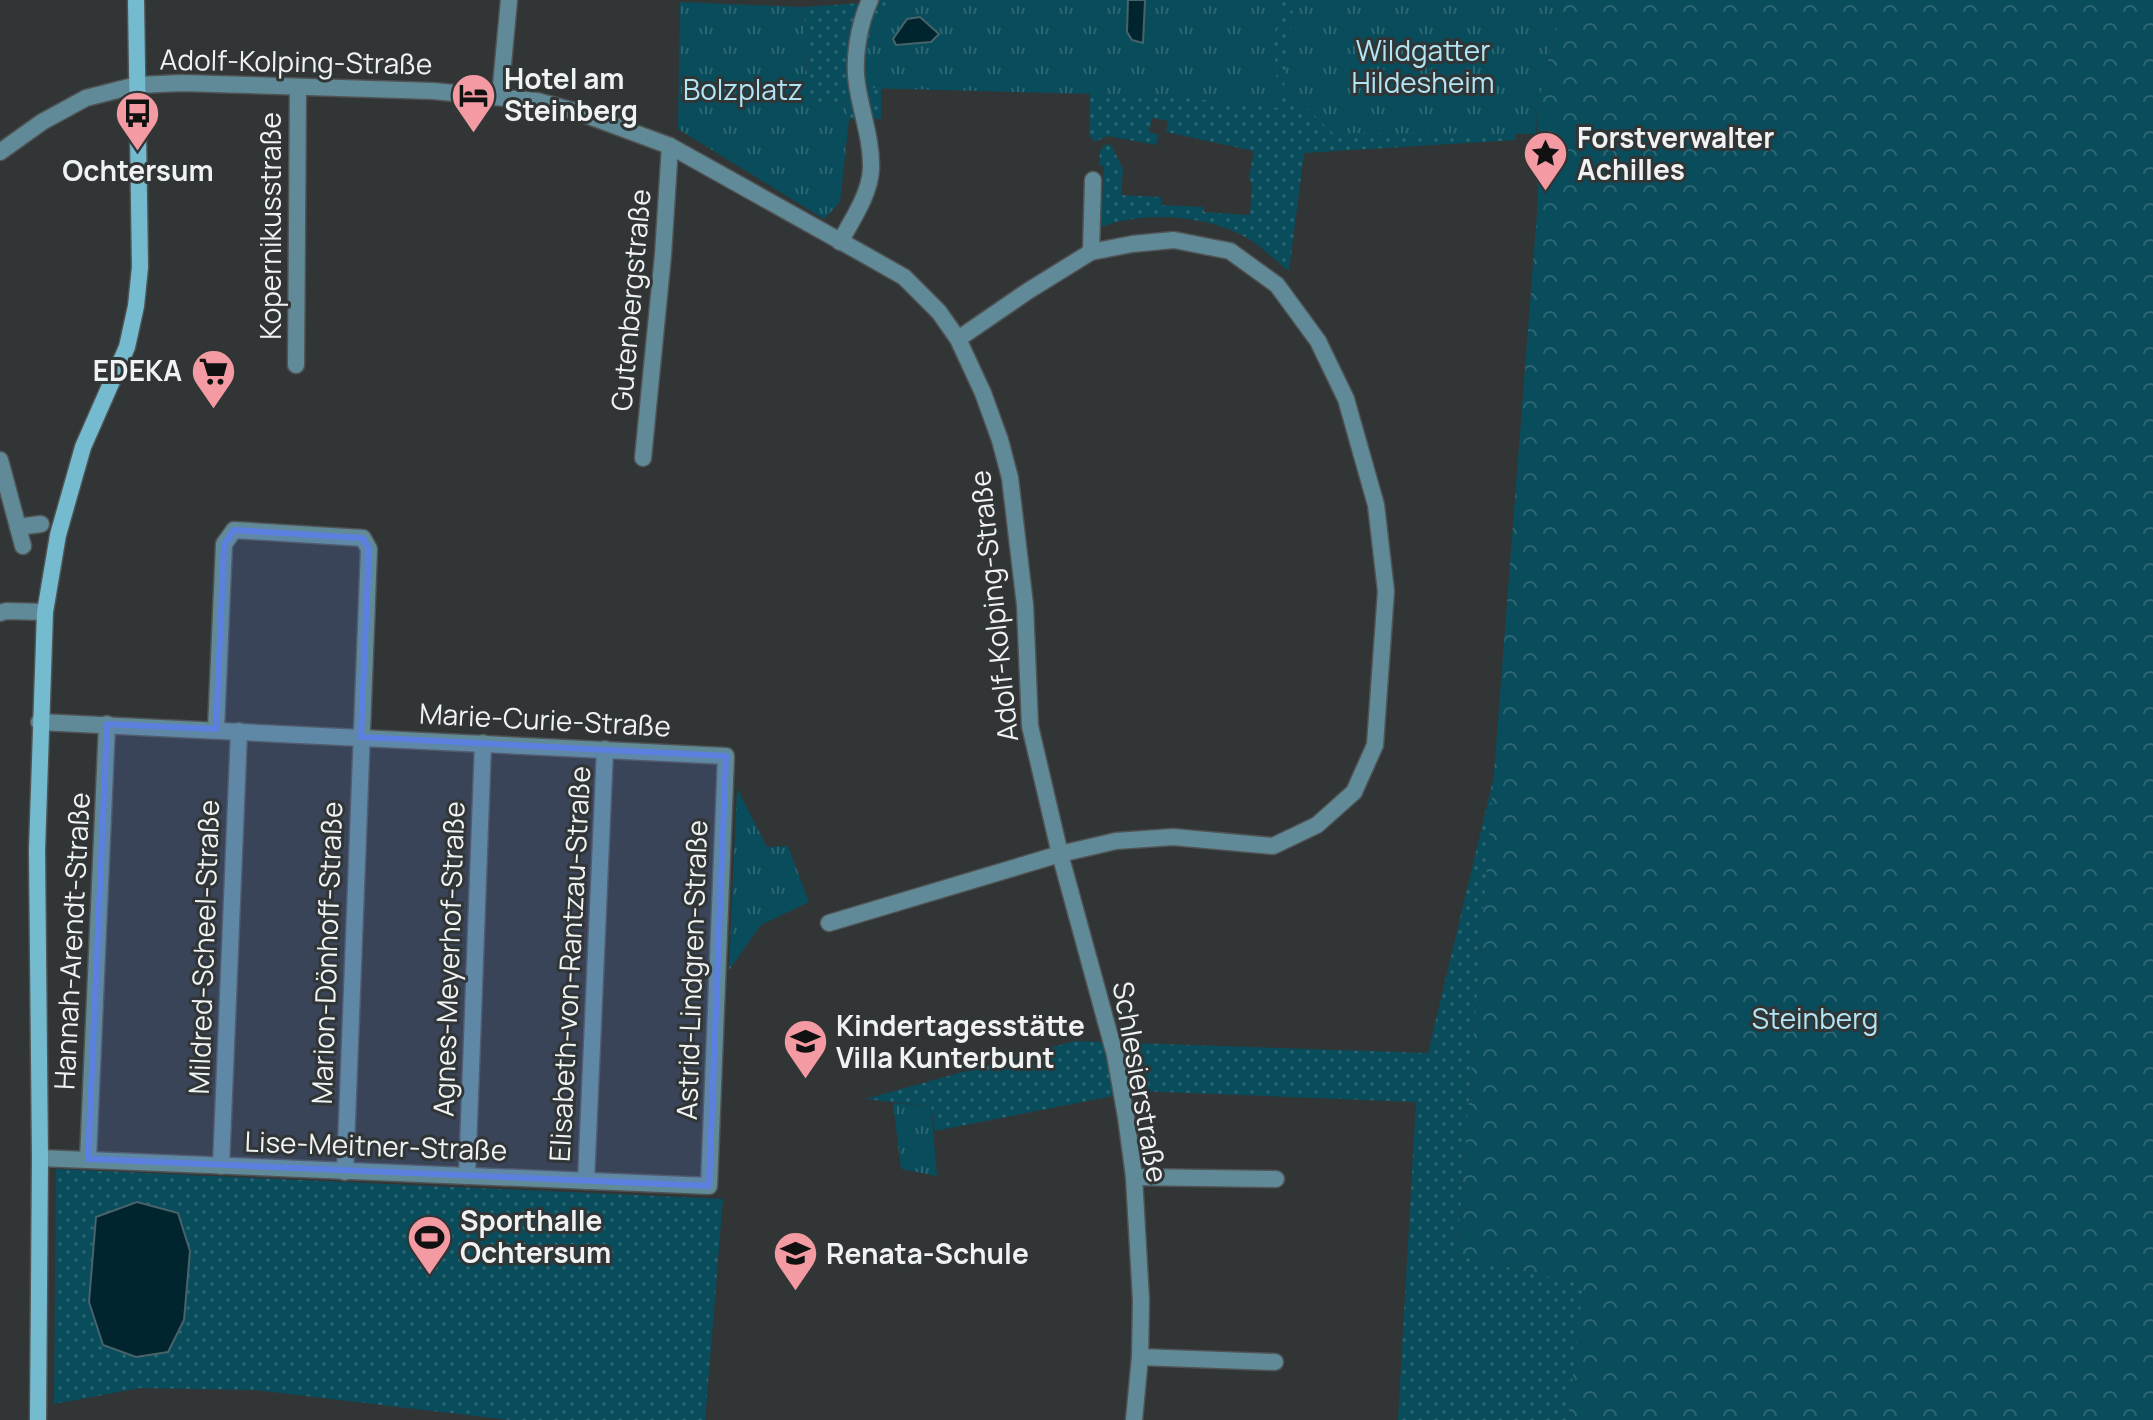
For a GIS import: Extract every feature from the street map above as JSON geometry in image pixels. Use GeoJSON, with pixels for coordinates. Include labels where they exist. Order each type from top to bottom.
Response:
{"type":"FeatureCollection","features":[{"type":"Feature","properties":{"kind":"main road"},"geometry":{"type":"LineString","coordinates":[[38,1420],[40,1158],[37,864],[39,722],[45,612],[58,535],[83,447],[127,347],[136,306],[140,267],[136,0]]}},
{"type":"Feature","properties":{"kind":"street"},"geometry":{"type":"LineString","coordinates":[[500,96],[509,0]]}},
{"type":"Feature","properties":{"kind":"street"},"geometry":{"type":"LineString","coordinates":[[840,242],[860,205],[871,172],[869,140],[856,82],[864,14],[870,0]]}},
{"type":"Feature","properties":{"kind":"street","name":"Adolf-Kolping-Straße"},"geometry":{"type":"LineString","coordinates":[[0,152],[42,122],[86,98],[137,85],[187,83],[433,91],[537,101],[578,112],[670,146],[904,277],[939,312],[958,339],[1000,440],[1010,478],[1025,605],[1030,726],[1060,854]]}},
{"type":"Feature","properties":{"kind":"street","name":"Kopernikusstraße"},"geometry":{"type":"LineString","coordinates":[[296,365],[298,87]]}},
{"type":"Feature","properties":{"kind":"street","name":"Gutenbergstraße"},"geometry":{"type":"LineString","coordinates":[[643,458],[663,255],[670,146]]}},
{"type":"Feature","properties":{"kind":"street"},"geometry":{"type":"LineString","coordinates":[[1091,252],[1093,180]]}},
{"type":"Feature","properties":{"kind":"street"},"geometry":{"type":"LineString","coordinates":[[829,923],[1060,854],[1116,841],[1173,837],[1273,846],[1317,825],[1354,792],[1375,745],[1386,591],[1376,505],[1346,399],[1318,341],[1277,285],[1230,251],[1174,240],[1132,244],[1091,252],[958,339]]}},
{"type":"Feature","properties":{"kind":"street"},"geometry":{"type":"LineString","coordinates":[[0,460],[23,546]]}},
{"type":"Feature","properties":{"kind":"street"},"geometry":{"type":"LineString","coordinates":[[18,527],[41,524]]}},
{"type":"Feature","properties":{"kind":"street"},"geometry":{"type":"LineString","coordinates":[[216,729],[224,544],[234,530],[363,538],[369,549],[361,737]]}},
{"type":"Feature","properties":{"kind":"street"},"geometry":{"type":"LineString","coordinates":[[0,613],[45,612]]}},
{"type":"Feature","properties":{"kind":"street","name":"Marie-Curie-Straße"},"geometry":{"type":"LineString","coordinates":[[39,722],[726,756]]}},
{"type":"Feature","properties":{"kind":"street","name":"Hannah-Arendt-Straße"},"geometry":{"type":"LineString","coordinates":[[88,1159],[107,724]]}},
{"type":"Feature","properties":{"kind":"street","name":"Mildred-Scheel-Straße"},"geometry":{"type":"LineString","coordinates":[[221,1166],[239,731]]}},
{"type":"Feature","properties":{"kind":"street","name":"Marion-Dönhoff-Straße"},"geometry":{"type":"LineString","coordinates":[[345,1172],[361,737]]}},
{"type":"Feature","properties":{"kind":"street","name":"Agnes-Meyerhof-Straße"},"geometry":{"type":"LineString","coordinates":[[467,1176],[483,743]]}},
{"type":"Feature","properties":{"kind":"street","name":"Elisabeth-von-Rantzau-Straße"},"geometry":{"type":"LineString","coordinates":[[586,1181],[605,749]]}},
{"type":"Feature","properties":{"kind":"street","name":"Astrid-Lindgren-Straße"},"geometry":{"type":"LineString","coordinates":[[709,1186],[726,756]]}},
{"type":"Feature","properties":{"kind":"street","name":"Schlesierstraße"},"geometry":{"type":"LineString","coordinates":[[1060,854],[1115,1055],[1134,1177],[1141,1300],[1134,1420]]}},
{"type":"Feature","properties":{"kind":"street","name":"Lise-Meitner-Straße"},"geometry":{"type":"LineString","coordinates":[[40,1158],[709,1186]]}},
{"type":"Feature","properties":{"kind":"street"},"geometry":{"type":"LineString","coordinates":[[1134,1177],[1276,1179]]}},
{"type":"Feature","properties":{"kind":"street"},"geometry":{"type":"LineString","coordinates":[[1140,1357],[1275,1362]]}},
{"type":"Feature","properties":{"kind":"highlighted area"},"geometry":{"type":"Polygon","coordinates":[[[234,530],[363,538],[369,549],[361,737],[726,756],[709,1186],[88,1159],[107,724],[216,729],[224,544],[234,530]]]}},
{"type":"Feature","properties":{"kind":"green space"},"geometry":{"type":"Polygon","coordinates":[[[865,0],[1333,0],[1514,108],[1515,140],[1304,153],[1289,271],[1249,239],[1196,220],[1137,218],[1101,227],[1104,166],[1099,165],[1100,151],[1106,144],[1111,145],[1123,169],[1121,195],[1161,197],[1161,205],[1204,207],[1204,212],[1250,215],[1252,185],[1249,178],[1254,151],[1166,132],[1168,121],[1152,118],[1149,132],[1159,135],[1156,145],[1108,136],[1094,142],[1089,137],[1090,93],[881,88],[881,119],[849,119],[846,104],[818,102],[808,97],[804,7],[861,3],[865,0]]]}},
{"type":"Feature","properties":{"kind":"green space"},"geometry":{"type":"Polygon","coordinates":[[[892,0],[1282,0],[1274,46],[1279,108],[1169,96],[866,88],[869,41],[892,0]]]}},
{"type":"Feature","properties":{"kind":"green space","name":"Wildgatter Hildesheim"},"geometry":{"type":"Polygon","coordinates":[[[1294,0],[1562,0],[1537,109],[1536,134],[1333,133],[1284,87],[1294,0]]]}},
{"type":"Feature","properties":{"kind":"green space","name":"Steinberg"},"geometry":{"type":"Polygon","coordinates":[[[1562,0],[2153,0],[2153,1420],[1568,1420],[1583,1285],[1457,1255],[1538,199],[1537,109],[1562,0]]]}},
{"type":"Feature","properties":{"kind":"green space","name":"Bolzplatz"},"geometry":{"type":"Polygon","coordinates":[[[680,2],[804,7],[808,97],[819,102],[846,104],[849,119],[840,202],[824,219],[678,129],[680,2]]]}},
{"type":"Feature","properties":{"kind":"green space"},"geometry":{"type":"Polygon","coordinates":[[[1494,776],[1457,1255],[1584,1285],[1568,1420],[1398,1420],[1416,1102],[1138,1091],[935,1131],[931,1106],[865,1099],[1075,1041],[1428,1053],[1494,776]]]}},
{"type":"Feature","properties":{"kind":"green space"},"geometry":{"type":"Polygon","coordinates":[[[737,788],[767,847],[788,846],[809,902],[761,925],[729,970],[737,788]]]}},
{"type":"Feature","properties":{"kind":"green space"},"geometry":{"type":"Polygon","coordinates":[[[893,1103],[931,1106],[937,1176],[901,1169],[893,1103]]]}},
{"type":"Feature","properties":{"kind":"green space"},"geometry":{"type":"Polygon","coordinates":[[[56,1169],[723,1199],[705,1420],[509,1420],[255,1390],[140,1388],[54,1404],[56,1169]]]}},
{"type":"Feature","properties":{"kind":"shaded area"},"geometry":{"type":"Polygon","coordinates":[[[1128,0],[1145,0],[1143,43],[1132,40],[1127,32],[1128,0]]]}},
{"type":"Feature","properties":{"kind":"shaded area"},"geometry":{"type":"Polygon","coordinates":[[[920,17],[939,34],[931,42],[896,45],[893,39],[907,19],[920,17]]]}},
{"type":"Feature","properties":{"kind":"shaded area"},"geometry":{"type":"Polygon","coordinates":[[[137,1202],[178,1213],[190,1251],[184,1320],[168,1352],[136,1357],[103,1345],[89,1302],[96,1217],[137,1202]]]}},
{"type":"Feature","properties":{"kind":"place","name":"Hotel am Steinberg"},"geometry":{"type":"Point","coordinates":[473,134]}},
{"type":"Feature","properties":{"kind":"place","name":"Ochtersum"},"geometry":{"type":"Point","coordinates":[138,153]}},
{"type":"Feature","properties":{"kind":"place","name":"Forstverwalter Achilles"},"geometry":{"type":"Point","coordinates":[1546,193]}},
{"type":"Feature","properties":{"kind":"place","name":"EDEKA"},"geometry":{"type":"Point","coordinates":[213,410]}},
{"type":"Feature","properties":{"kind":"place","name":"Kindertagesstätte Villa Kunterbunt"},"geometry":{"type":"Point","coordinates":[805,1081]}},
{"type":"Feature","properties":{"kind":"place","name":"Sporthalle Ochtersum"},"geometry":{"type":"Point","coordinates":[429,1276]}},
{"type":"Feature","properties":{"kind":"place","name":"Renata-Schule"},"geometry":{"type":"Point","coordinates":[795,1293]}}]}
